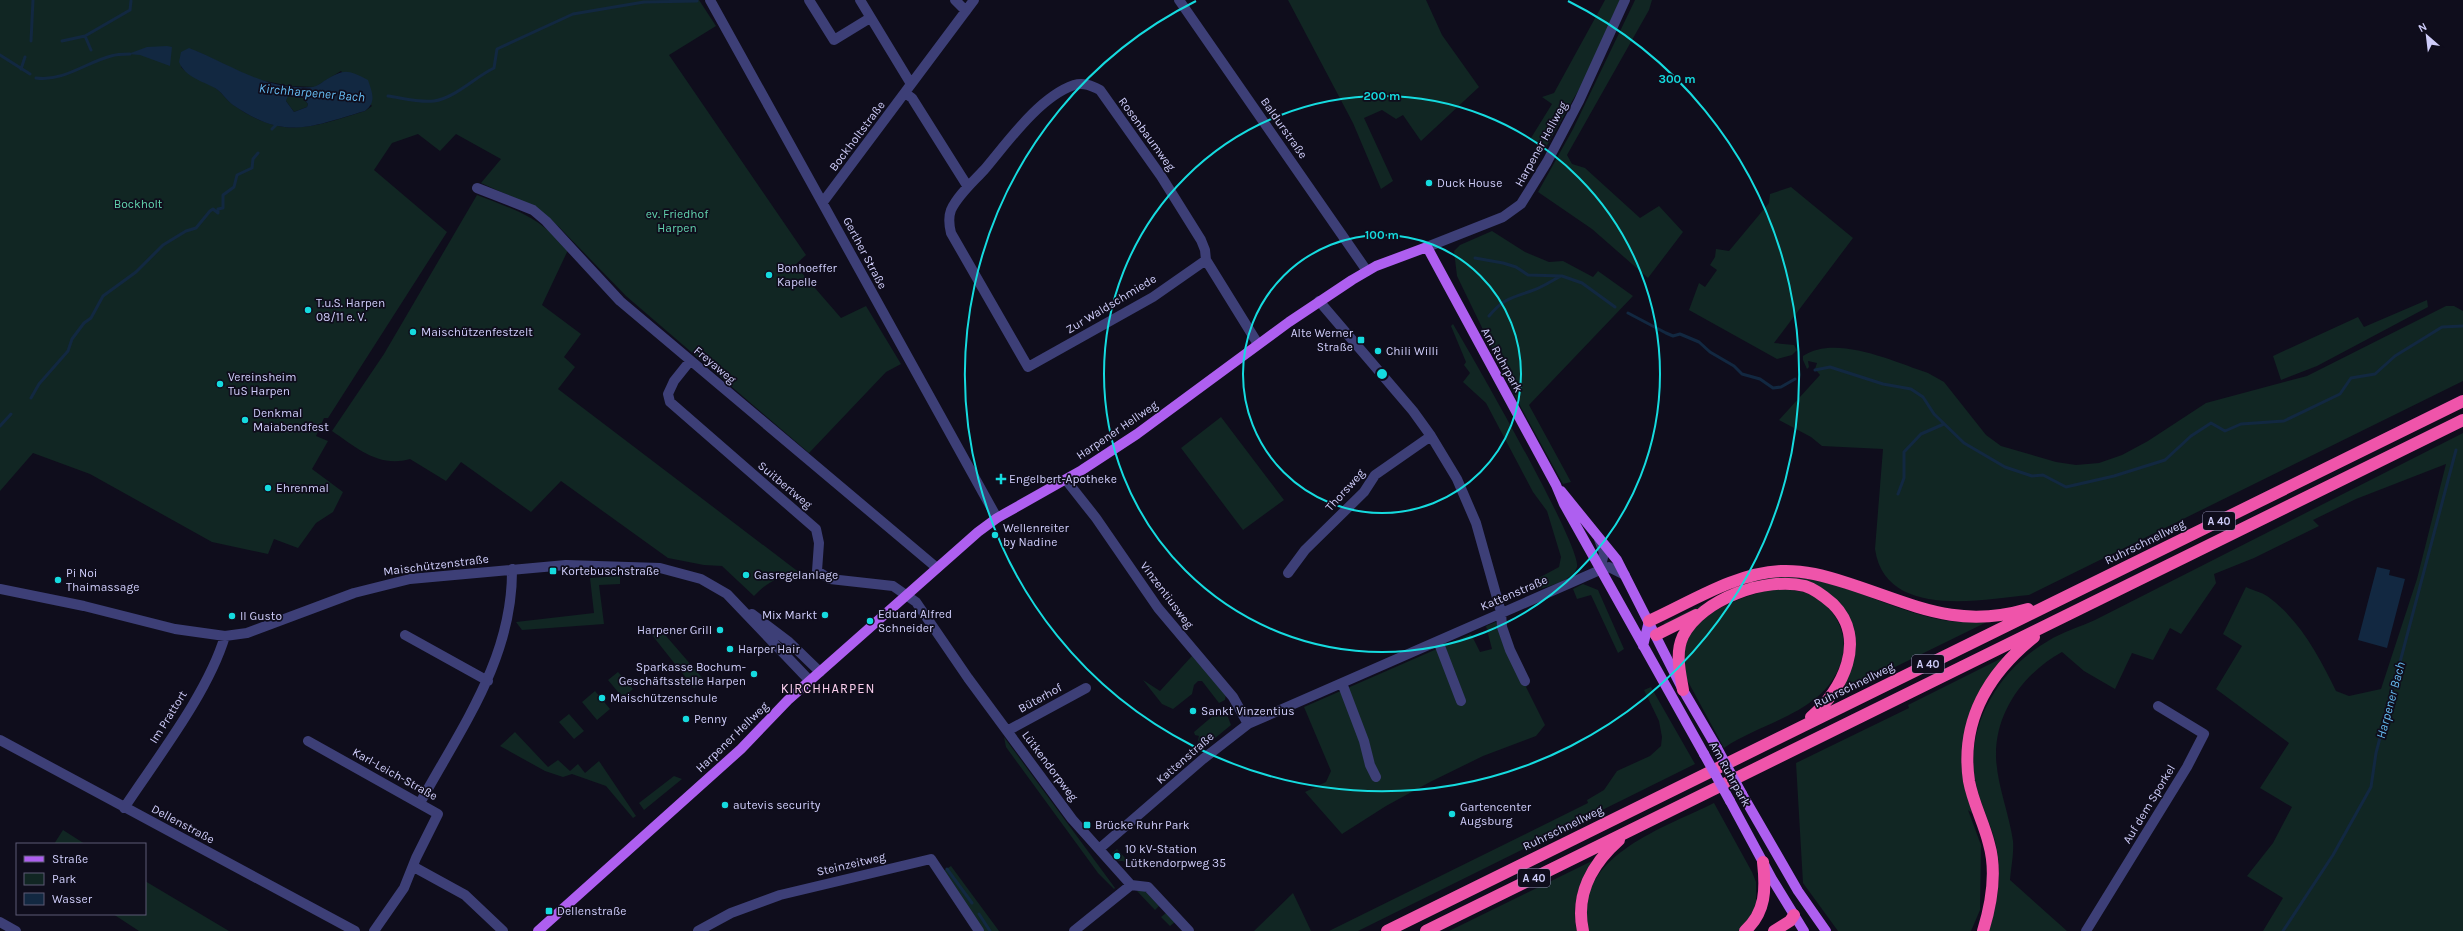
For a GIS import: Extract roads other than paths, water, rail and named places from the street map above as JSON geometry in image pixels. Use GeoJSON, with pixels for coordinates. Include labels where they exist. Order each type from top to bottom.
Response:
{"type":"FeatureCollection","features":[{"type":"Feature","properties":{"kind":"highway","name":"Ruhrschnellweg"},"geometry":{"type":"LineString","coordinates":[[1387,931],[2463,401]]}},
{"type":"Feature","properties":{"kind":"highway","name":"A 40"},"geometry":{"type":"LineString","coordinates":[[1426,931],[2463,420]]}},
{"type":"Feature","properties":{"kind":"highway"},"geometry":{"type":"LineString","coordinates":[[1649,621],[1744,577],[1782,570],[1817,574],[1920,609],[1958,617],[1980,617],[2018,612],[2073,593]]}},
{"type":"Feature","properties":{"kind":"highway"},"geometry":{"type":"LineString","coordinates":[[1656,636],[1709,608],[1753,588],[1786,583],[1806,586],[1818,593],[1837,609],[1844,619],[1851,642],[1849,658],[1840,681],[1822,707],[1783,735]]}},
{"type":"Feature","properties":{"kind":"highway"},"geometry":{"type":"LineString","coordinates":[[1683,690],[1679,662],[1683,637],[1693,620],[1709,608]]}},
{"type":"Feature","properties":{"kind":"highway"},"geometry":{"type":"LineString","coordinates":[[1983,931],[1990,898],[1992,872],[1990,846],[1969,781],[1967,755],[1975,713],[1986,688],[2009,659],[2037,635],[2079,609]]}},
{"type":"Feature","properties":{"kind":"highway"},"geometry":{"type":"LineString","coordinates":[[1583,931],[1580,913],[1581,898],[1592,872],[1611,848],[1641,825]]}},
{"type":"Feature","properties":{"kind":"highway"},"geometry":{"type":"LineString","coordinates":[[1745,931],[1759,915],[1764,899],[1766,886],[1763,862]]}},
{"type":"Feature","properties":{"kind":"highway"},"geometry":{"type":"LineString","coordinates":[[1774,931],[1790,921],[1794,915]]}},
{"type":"Feature","properties":{"kind":"main road","name":"Harpener Hellweg"},"geometry":{"type":"LineString","coordinates":[[538,931],[741,749],[767,720],[820,672],[908,596],[961,546],[997,518],[1066,480],[1137,434],[1258,344],[1320,301],[1367,271],[1427,246]]}},
{"type":"Feature","properties":{"kind":"main road","name":"Am Ruhrpark"},"geometry":{"type":"LineString","coordinates":[[1427,246],[1556,485],[1564,504],[1600,570],[1763,862],[1804,931]]}},
{"type":"Feature","properties":{"kind":"main road","name":"Am Ruhrpark"},"geometry":{"type":"LineString","coordinates":[[1556,485],[1617,560],[1683,690],[1798,891],[1826,931]]}},
{"type":"Feature","properties":{"kind":"main road"},"geometry":{"type":"LineString","coordinates":[[1643,646],[1649,621]]}},
{"type":"Feature","properties":{"kind":"main road"},"geometry":{"type":"LineString","coordinates":[[1643,646],[1656,636]]}},
{"type":"Feature","properties":{"kind":"main road"},"geometry":{"type":"LineString","coordinates":[[1794,915],[1798,905],[1798,891]]}},
{"type":"Feature","properties":{"kind":"street","name":"Gerther Straße"},"geometry":{"type":"LineString","coordinates":[[710,0],[997,518]]}},
{"type":"Feature","properties":{"kind":"street"},"geometry":{"type":"LineString","coordinates":[[809,0],[834,40],[870,18]]}},
{"type":"Feature","properties":{"kind":"street"},"geometry":{"type":"LineString","coordinates":[[860,0],[912,98],[968,187]]}},
{"type":"Feature","properties":{"kind":"street"},"geometry":{"type":"LineString","coordinates":[[955,0],[966,11]]}},
{"type":"Feature","properties":{"kind":"street","name":"Bockholtstraße"},"geometry":{"type":"LineString","coordinates":[[823,202],[974,0]]}},
{"type":"Feature","properties":{"kind":"street","name":"Baldurstraße"},"geometry":{"type":"LineString","coordinates":[[1179,0],[1367,271]]}},
{"type":"Feature","properties":{"kind":"street","name":"Harpener Hellweg"},"geometry":{"type":"LineString","coordinates":[[1427,246],[1503,217],[1521,204],[1547,162],[1579,101],[1625,0]]}},
{"type":"Feature","properties":{"kind":"street","name":"Rosenbaumweg"},"geometry":{"type":"LineString","coordinates":[[1028,367],[951,234],[949,225],[950,212],[968,187],[1032,115],[1049,101],[1075,85],[1092,86],[1100,90],[1161,176],[1201,240],[1205,250],[1206,260],[1258,344]]}},
{"type":"Feature","properties":{"kind":"street","name":"Freyaweg"},"geometry":{"type":"LineString","coordinates":[[477,188],[533,210],[546,221],[620,301],[937,568]]}},
{"type":"Feature","properties":{"kind":"street","name":"Zur Waldschmiede"},"geometry":{"type":"LineString","coordinates":[[1028,367],[1153,297],[1206,260]]}},
{"type":"Feature","properties":{"kind":"street"},"geometry":{"type":"LineString","coordinates":[[1320,301],[1413,411],[1431,436],[1457,479],[1476,523],[1501,612],[1502,627],[1525,681]]}},
{"type":"Feature","properties":{"kind":"street","name":"Suitbertweg"},"geometry":{"type":"LineString","coordinates":[[690,361],[674,381],[668,394],[670,402],[816,529],[819,543],[817,571],[830,579],[893,586],[908,596]]}},
{"type":"Feature","properties":{"kind":"street","name":"Thorsweg"},"geometry":{"type":"LineString","coordinates":[[1288,573],[1305,550],[1364,492],[1375,475],[1431,436]]}},
{"type":"Feature","properties":{"kind":"street","name":"Vinzentiusweg"},"geometry":{"type":"LineString","coordinates":[[1066,480],[1096,518],[1158,608],[1233,697],[1248,724]]}},
{"type":"Feature","properties":{"kind":"street"},"geometry":{"type":"LineString","coordinates":[[1596,533],[1604,553],[1600,570]]}},
{"type":"Feature","properties":{"kind":"street","name":"Maischützenstraße"},"geometry":{"type":"LineString","coordinates":[[0,589],[84,606],[175,629],[225,636],[247,634],[354,593],[393,582],[512,569],[592,565],[660,568],[712,584],[775,630],[820,672]]}},
{"type":"Feature","properties":{"kind":"street","name":"Kattenstraße"},"geometry":{"type":"LineString","coordinates":[[1099,849],[1203,759],[1248,724],[1501,612],[1600,570],[1609,567],[1626,576]]}},
{"type":"Feature","properties":{"kind":"street"},"geometry":{"type":"LineString","coordinates":[[420,803],[488,681],[507,629],[512,569]]}},
{"type":"Feature","properties":{"kind":"street","name":"Lütkendorpweg"},"geometry":{"type":"LineString","coordinates":[[908,596],[916,602],[1007,731],[1072,819],[1131,885]]}},
{"type":"Feature","properties":{"kind":"street","name":"Maischützenstraße"},"geometry":{"type":"LineString","coordinates":[[736,602],[810,681]]}},
{"type":"Feature","properties":{"kind":"street"},"geometry":{"type":"LineString","coordinates":[[405,635],[488,681]]}},
{"type":"Feature","properties":{"kind":"street","name":"Im Prattort"},"geometry":{"type":"LineString","coordinates":[[124,808],[186,716],[217,657],[225,636]]}},
{"type":"Feature","properties":{"kind":"street"},"geometry":{"type":"LineString","coordinates":[[1438,641],[1461,700]]}},
{"type":"Feature","properties":{"kind":"street"},"geometry":{"type":"LineString","coordinates":[[1342,683],[1364,741],[1370,766],[1376,777]]}},
{"type":"Feature","properties":{"kind":"street","name":"Büterhof"},"geometry":{"type":"LineString","coordinates":[[1007,731],[1086,688]]}},
{"type":"Feature","properties":{"kind":"street","name":"Auf dem Sporkel"},"geometry":{"type":"LineString","coordinates":[[2086,931],[2187,768],[2204,734],[2158,706]]}},
{"type":"Feature","properties":{"kind":"street","name":"Dellenstraße"},"geometry":{"type":"LineString","coordinates":[[0,740],[355,931]]}},
{"type":"Feature","properties":{"kind":"street","name":"Karl-Leich-Straße"},"geometry":{"type":"LineString","coordinates":[[308,742],[438,814],[416,858],[414,867],[404,888],[374,931]]}},
{"type":"Feature","properties":{"kind":"street","name":"Steinzeitweg"},"geometry":{"type":"LineString","coordinates":[[698,931],[731,913],[780,894],[931,859],[979,931]]}},
{"type":"Feature","properties":{"kind":"street"},"geometry":{"type":"LineString","coordinates":[[414,867],[466,895],[503,931]]}},
{"type":"Feature","properties":{"kind":"street"},"geometry":{"type":"LineString","coordinates":[[1074,931],[1131,885],[1148,887],[1188,931]]}},
{"type":"Feature","properties":{"kind":"street"},"geometry":{"type":"LineString","coordinates":[[0,922],[16,931]]}},
{"type":"Feature","properties":{"kind":"water"},"geometry":{"type":"Polygon","coordinates":[[[147,47],[172,47],[170,66],[140,55],[128,54],[147,47]]]}},
{"type":"Feature","properties":{"kind":"water"},"geometry":{"type":"Polygon","coordinates":[[[189,48],[249,75],[279,85],[313,87],[337,74],[350,72],[368,80],[372,93],[371,104],[365,111],[313,126],[298,128],[283,127],[268,123],[233,105],[215,88],[194,78],[185,71],[179,62],[181,52],[189,48]],[[288,96],[286,101],[294,112],[307,107],[308,104],[303,98],[288,96]]]}},
{"type":"Feature","properties":{"kind":"water"},"geometry":{"type":"Polygon","coordinates":[[[2377,567],[2390,570],[2389,575],[2405,579],[2387,648],[2358,640],[2377,567]]]}},
{"type":"Feature","properties":{"kind":"waterway"},"geometry":{"type":"LineString","coordinates":[[31,41],[33,0]]}},
{"type":"Feature","properties":{"kind":"waterway"},"geometry":{"type":"LineString","coordinates":[[91,50],[85,36],[130,10],[131,1]]}},
{"type":"Feature","properties":{"kind":"waterway","name":"Kirchharpener Bach"},"geometry":{"type":"LineString","coordinates":[[388,96],[417,101],[434,101],[450,96],[494,68],[497,49],[573,14],[644,2],[697,1]]}},
{"type":"Feature","properties":{"kind":"waterway"},"geometry":{"type":"LineString","coordinates":[[62,41],[85,36]]}},
{"type":"Feature","properties":{"kind":"waterway","name":"Kirchharpener Bach"},"geometry":{"type":"LineString","coordinates":[[36,78],[56,77],[111,56],[118,54],[130,54]]}},
{"type":"Feature","properties":{"kind":"waterway","name":"Kirchharpener Bach"},"geometry":{"type":"LineString","coordinates":[[0,55],[30,74]]}},
{"type":"Feature","properties":{"kind":"waterway"},"geometry":{"type":"LineString","coordinates":[[21,69],[25,57]]}},
{"type":"Feature","properties":{"kind":"waterway"},"geometry":{"type":"LineString","coordinates":[[272,129],[277,124]]}},
{"type":"Feature","properties":{"kind":"waterway"},"geometry":{"type":"LineString","coordinates":[[31,398],[39,384],[68,351],[72,339],[84,323],[91,318],[103,296],[136,272],[163,245],[186,231],[196,228],[210,211],[213,209],[218,213],[218,209],[223,208],[223,195],[234,187],[237,175],[252,168],[253,159],[258,153]]}},
{"type":"Feature","properties":{"kind":"waterway","name":"Kirchharpener Bach"},"geometry":{"type":"LineString","coordinates":[[1475,258],[1516,267],[1528,275],[1562,276],[1582,283],[1615,307]]}},
{"type":"Feature","properties":{"kind":"waterway"},"geometry":{"type":"LineString","coordinates":[[1489,316],[1503,302],[1538,288],[1561,276]]}},
{"type":"Feature","properties":{"kind":"waterway","name":"Kirchharpener Bach"},"geometry":{"type":"LineString","coordinates":[[1628,313],[1673,336],[1680,334],[1699,342],[1710,352],[1734,366],[1742,374],[1760,379],[1773,388],[1781,387],[1795,379]]}},
{"type":"Feature","properties":{"kind":"waterway","name":"Kirchharpener Bach"},"geometry":{"type":"LineString","coordinates":[[1815,370],[1830,367],[1883,384],[1911,389],[1923,397],[1934,414],[1964,443],[2005,467],[2032,476],[2043,475],[2066,487],[2114,476],[2165,460],[2191,436],[2211,423],[2225,431],[2241,424],[2284,421],[2340,394],[2351,378],[2375,374],[2395,356],[2442,327],[2463,326]]}},
{"type":"Feature","properties":{"kind":"waterway"},"geometry":{"type":"LineString","coordinates":[[0,426],[11,414]]}},
{"type":"Feature","properties":{"kind":"waterway"},"geometry":{"type":"LineString","coordinates":[[1898,494],[1904,478],[1904,452],[1921,434],[1944,424]]}},
{"type":"Feature","properties":{"kind":"waterway","name":"Harpener Bach"},"geometry":{"type":"LineString","coordinates":[[2283,931],[2333,855],[2371,787],[2376,753],[2456,450]]}},
{"type":"Feature","properties":{"kind":"waterway"},"geometry":{"type":"LineString","coordinates":[[947,869],[972,903]]}},
{"type":"Feature","properties":{"kind":"waterway"},"geometry":{"type":"LineString","coordinates":[[979,914],[990,931]]}},
{"type":"Feature","properties":{"kind":"place","name":"Duck House"},"geometry":{"type":"Point","coordinates":[1429,183]}},
{"type":"Feature","properties":{"kind":"place","name":"Bonhoeffer Kapelle"},"geometry":{"type":"Point","coordinates":[769,275]}},
{"type":"Feature","properties":{"kind":"place","name":"T.u.S. Harpen 08/11 e. V."},"geometry":{"type":"Point","coordinates":[308,310]}},
{"type":"Feature","properties":{"kind":"place","name":"Maischützenfestzelt"},"geometry":{"type":"Point","coordinates":[413,332]}},
{"type":"Feature","properties":{"kind":"place","name":"Alte Werner Straße"},"geometry":{"type":"Point","coordinates":[1361,340]}},
{"type":"Feature","properties":{"kind":"place","name":"Chili Willi"},"geometry":{"type":"Point","coordinates":[1378,351]}},
{"type":"Feature","properties":{"kind":"place","name":"Vereinsheim TuS Harpen"},"geometry":{"type":"Point","coordinates":[220,384]}},
{"type":"Feature","properties":{"kind":"place","name":"Denkmal Maiabendfest"},"geometry":{"type":"Point","coordinates":[245,420]}},
{"type":"Feature","properties":{"kind":"place","name":"Engelbert-Apotheke"},"geometry":{"type":"Point","coordinates":[1001,479]}},
{"type":"Feature","properties":{"kind":"place","name":"Ehrenmal"},"geometry":{"type":"Point","coordinates":[268,488]}},
{"type":"Feature","properties":{"kind":"place","name":"Wellenreiter by Nadine"},"geometry":{"type":"Point","coordinates":[995,535]}},
{"type":"Feature","properties":{"kind":"place","name":"Kortebuschstraße"},"geometry":{"type":"Point","coordinates":[553,571]}},
{"type":"Feature","properties":{"kind":"place","name":"Gasregelanlage"},"geometry":{"type":"Point","coordinates":[746,575]}},
{"type":"Feature","properties":{"kind":"place","name":"Pi Noi Thaimassage"},"geometry":{"type":"Point","coordinates":[58,580]}},
{"type":"Feature","properties":{"kind":"place","name":"Mix Markt"},"geometry":{"type":"Point","coordinates":[825,615]}},
{"type":"Feature","properties":{"kind":"place","name":"Il Gusto"},"geometry":{"type":"Point","coordinates":[232,616]}},
{"type":"Feature","properties":{"kind":"place","name":"Eduard Alfred Schneider"},"geometry":{"type":"Point","coordinates":[870,621]}},
{"type":"Feature","properties":{"kind":"place","name":"Harpener Grill"},"geometry":{"type":"Point","coordinates":[720,630]}},
{"type":"Feature","properties":{"kind":"place","name":"Harper Hair"},"geometry":{"type":"Point","coordinates":[730,649]}},
{"type":"Feature","properties":{"kind":"place","name":"Sparkasse Bochum- Geschäftsstelle Harpen"},"geometry":{"type":"Point","coordinates":[754,674]}},
{"type":"Feature","properties":{"kind":"place","name":"Maischützenschule"},"geometry":{"type":"Point","coordinates":[602,698]}},
{"type":"Feature","properties":{"kind":"place","name":"Sankt Vinzentius"},"geometry":{"type":"Point","coordinates":[1193,711]}},
{"type":"Feature","properties":{"kind":"place","name":"Penny"},"geometry":{"type":"Point","coordinates":[686,719]}},
{"type":"Feature","properties":{"kind":"place","name":"autevis security"},"geometry":{"type":"Point","coordinates":[725,805]}},
{"type":"Feature","properties":{"kind":"place","name":"Gartencenter Augsburg"},"geometry":{"type":"Point","coordinates":[1452,814]}},
{"type":"Feature","properties":{"kind":"place","name":"Brücke Ruhr Park"},"geometry":{"type":"Point","coordinates":[1087,825]}},
{"type":"Feature","properties":{"kind":"place","name":"10 kV-Station Lütkendorpweg 35"},"geometry":{"type":"Point","coordinates":[1117,856]}},
{"type":"Feature","properties":{"kind":"place","name":"Dellenstraße"},"geometry":{"type":"Point","coordinates":[549,911]}},
{"type":"Feature","properties":{"kind":"district","name":"KIRCHHARPEN"},"geometry":{"type":"Point","coordinates":[828,688]}},
{"type":"Feature","properties":{"kind":"park label","name":"Bockholt"},"geometry":{"type":"Point","coordinates":[138,204]}},
{"type":"Feature","properties":{"kind":"park label","name":"ev. Friedhof Harpen"},"geometry":{"type":"Point","coordinates":[677,221]}}]}
